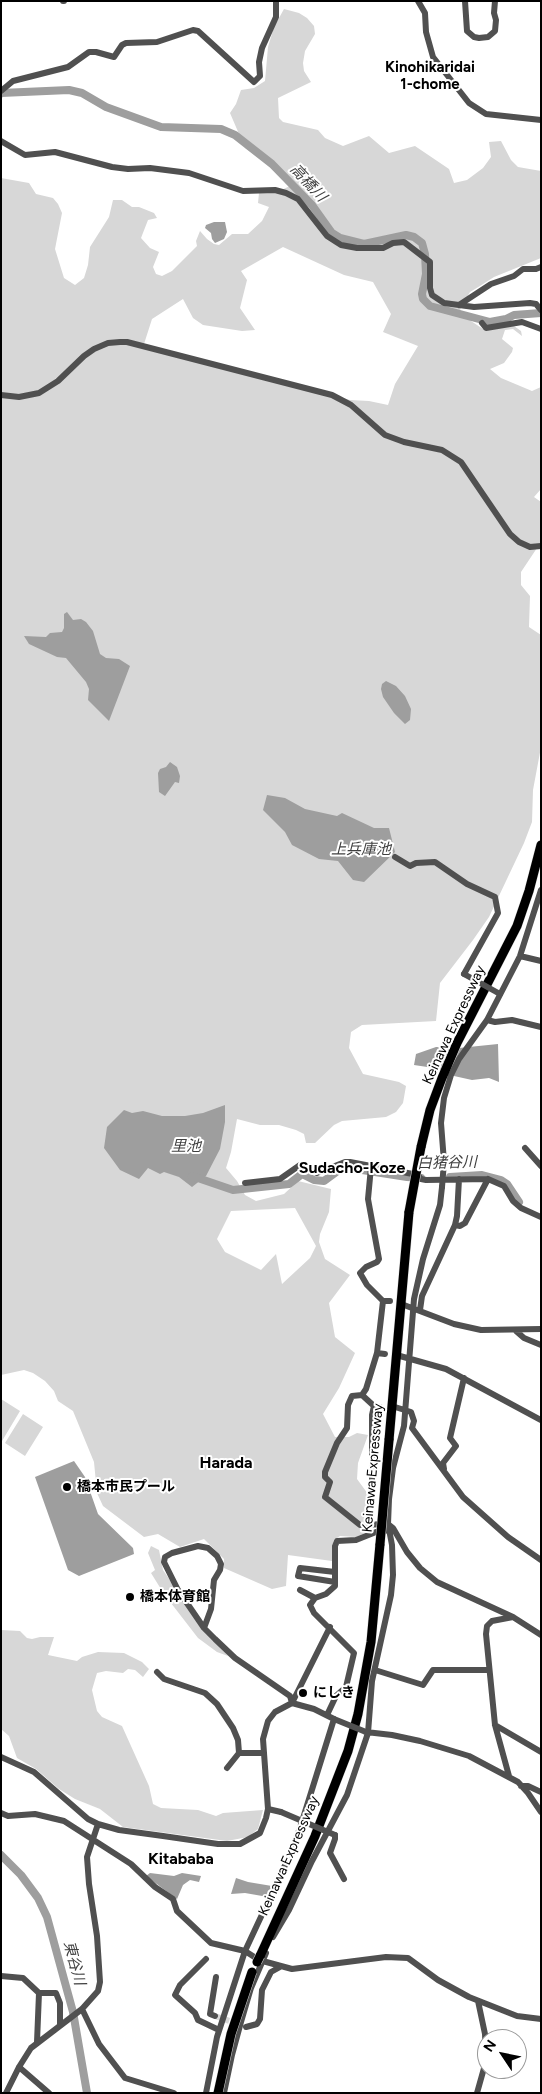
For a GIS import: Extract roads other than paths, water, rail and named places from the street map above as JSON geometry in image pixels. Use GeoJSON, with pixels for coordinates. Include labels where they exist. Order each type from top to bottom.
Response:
{"type":"FeatureCollection","features":[{"type":"Feature","properties":{"kind":"highway","name":"Keinawa Expressway"},"geometry":{"type":"LineString","coordinates":[[218,2093],[232,2034],[252,1972],[260,1960],[335,1787],[358,1714],[371,1642],[409,1212],[430,1110],[445,1081],[457,1043],[517,926],[530,891],[541,844]]}},
{"type":"Feature","properties":{"kind":"street"},"geometry":{"type":"LineString","coordinates":[[1,91],[13,81],[68,66],[89,52],[114,57],[122,45],[126,43],[157,42],[193,30],[198,31],[254,82],[260,76],[259,62],[262,48],[276,17],[276,1]]}},
{"type":"Feature","properties":{"kind":"street"},"geometry":{"type":"LineString","coordinates":[[418,1],[425,13],[426,32],[433,57],[469,103],[479,111],[492,115],[541,120]]}},
{"type":"Feature","properties":{"kind":"street"},"geometry":{"type":"LineString","coordinates":[[465,1],[467,31],[474,37],[483,38],[495,31],[495,1]]}},
{"type":"Feature","properties":{"kind":"street"},"geometry":{"type":"LineString","coordinates":[[1,141],[25,155],[55,152],[112,167],[128,169],[150,168],[189,173],[243,192],[275,190],[298,199],[327,236],[341,246],[383,248],[393,243],[404,242],[430,262],[430,288],[432,295],[444,303],[474,307],[522,302],[536,304],[541,310]]}},
{"type":"Feature","properties":{"kind":"street"},"geometry":{"type":"LineString","coordinates":[[459,305],[491,284],[514,276],[523,269],[541,267]]}},
{"type":"Feature","properties":{"kind":"street"},"geometry":{"type":"LineString","coordinates":[[482,323],[486,328],[522,322],[541,330]]}},
{"type":"Feature","properties":{"kind":"street"},"geometry":{"type":"LineString","coordinates":[[1,395],[19,397],[39,393],[58,381],[94,349],[108,343],[120,342],[127,342],[332,395],[352,405],[385,435],[404,442],[442,450],[461,462],[510,534],[524,544],[541,546]]}},
{"type":"Feature","properties":{"kind":"street"},"geometry":{"type":"LineString","coordinates":[[395,857],[410,866],[416,863],[435,862],[467,884],[495,897],[498,913],[464,974],[500,994]]}},
{"type":"Feature","properties":{"kind":"street"},"geometry":{"type":"LineString","coordinates":[[224,2093],[241,2022],[260,1960],[289,1910],[316,1853],[347,1795],[367,1733],[372,1681],[391,1595],[393,1575],[388,1498],[406,1409],[410,1357],[423,1259],[438,1211],[442,1187],[444,1162],[441,1124],[445,1081],[487,1020],[520,956],[541,890]]}},
{"type":"Feature","properties":{"kind":"street"},"geometry":{"type":"LineString","coordinates":[[520,956],[541,961]]}},
{"type":"Feature","properties":{"kind":"street"},"geometry":{"type":"LineString","coordinates":[[487,1020],[495,1022],[512,1020],[541,1027]]}},
{"type":"Feature","properties":{"kind":"street"},"geometry":{"type":"LineString","coordinates":[[525,1148],[541,1166]]}},
{"type":"Feature","properties":{"kind":"street"},"geometry":{"type":"LineString","coordinates":[[245,1183],[280,1179],[300,1165],[317,1173],[345,1162],[411,1173],[420,1178],[488,1179],[504,1186],[513,1201],[521,1208],[541,1217]]}},
{"type":"Feature","properties":{"kind":"street"},"geometry":{"type":"LineString","coordinates":[[362,1395],[366,1389],[377,1353],[386,1301],[367,1285],[360,1273],[379,1259],[368,1199],[371,1167]]}},
{"type":"Feature","properties":{"kind":"street"},"geometry":{"type":"LineString","coordinates":[[417,1309],[455,1225],[459,1179]]}},
{"type":"Feature","properties":{"kind":"street"},"geometry":{"type":"LineString","coordinates":[[455,1225],[460,1226],[465,1223],[488,1179]]}},
{"type":"Feature","properties":{"kind":"street"},"geometry":{"type":"LineString","coordinates":[[404,1305],[454,1324],[481,1330],[516,1331],[541,1329]]}},
{"type":"Feature","properties":{"kind":"street"},"geometry":{"type":"LineString","coordinates":[[516,1331],[524,1338],[541,1345]]}},
{"type":"Feature","properties":{"kind":"street"},"geometry":{"type":"LineString","coordinates":[[377,1353],[385,1354]]}},
{"type":"Feature","properties":{"kind":"street"},"geometry":{"type":"LineString","coordinates":[[400,1356],[410,1357],[446,1369],[541,1420]]}},
{"type":"Feature","properties":{"kind":"street"},"geometry":{"type":"LineString","coordinates":[[445,1471],[443,1463],[456,1446],[450,1438],[464,1378]]}},
{"type":"Feature","properties":{"kind":"street"},"geometry":{"type":"LineString","coordinates":[[368,1525],[372,1495],[372,1415],[377,1407],[362,1395],[352,1396],[350,1401],[347,1428],[337,1443],[326,1472],[325,1477],[330,1482],[325,1497],[360,1525],[390,1527]]}},
{"type":"Feature","properties":{"kind":"street"},"geometry":{"type":"LineString","coordinates":[[395,1407],[411,1412],[414,1421],[412,1428],[415,1433],[463,1497],[508,1537],[541,1560]]}},
{"type":"Feature","properties":{"kind":"street"},"geometry":{"type":"LineString","coordinates":[[372,1495],[388,1498]]}},
{"type":"Feature","properties":{"kind":"street"},"geometry":{"type":"LineString","coordinates":[[327,1714],[336,1696],[346,1687],[354,1653],[311,1609],[310,1605],[315,1598],[326,1594],[335,1586],[335,1546],[338,1541],[356,1540],[390,1527]]}},
{"type":"Feature","properties":{"kind":"street"},"geometry":{"type":"LineString","coordinates":[[390,1527],[420,1568],[437,1582],[513,1617],[541,1635]]}},
{"type":"Feature","properties":{"kind":"street"},"geometry":{"type":"LineString","coordinates":[[204,1628],[211,1609],[214,1580],[221,1564],[217,1556],[208,1548],[198,1546],[172,1553],[165,1558],[164,1562],[178,1590],[204,1628],[235,1658],[290,1696],[292,1703]]}},
{"type":"Feature","properties":{"kind":"street"},"geometry":{"type":"LineString","coordinates":[[335,1572],[300,1568],[298,1576],[335,1582]]}},
{"type":"Feature","properties":{"kind":"street"},"geometry":{"type":"LineString","coordinates":[[300,1590],[315,1598]]}},
{"type":"Feature","properties":{"kind":"street"},"geometry":{"type":"LineString","coordinates":[[509,1776],[495,1725],[489,1670],[488,1626],[492,1621],[513,1617]]}},
{"type":"Feature","properties":{"kind":"street"},"geometry":{"type":"LineString","coordinates":[[1,1757],[34,1772],[88,1820],[98,1824],[119,1830],[233,1845],[246,1843],[260,1833],[268,1809],[263,1740],[268,1721],[275,1712],[292,1703],[330,1627]]}},
{"type":"Feature","properties":{"kind":"street"},"geometry":{"type":"LineString","coordinates":[[375,1670],[423,1685],[433,1670],[489,1670]]}},
{"type":"Feature","properties":{"kind":"street"},"geometry":{"type":"LineString","coordinates":[[157,1672],[164,1679],[205,1693],[217,1704],[233,1728],[238,1740],[239,1753],[227,1768]]}},
{"type":"Feature","properties":{"kind":"street"},"geometry":{"type":"LineString","coordinates":[[292,1703],[327,1714],[334,1719],[367,1733],[392,1735],[420,1741],[469,1756],[509,1776],[521,1786],[541,1812]]}},
{"type":"Feature","properties":{"kind":"street"},"geometry":{"type":"LineString","coordinates":[[206,2093],[219,2030],[245,1951],[282,1874],[300,1828],[334,1719]]}},
{"type":"Feature","properties":{"kind":"street"},"geometry":{"type":"LineString","coordinates":[[495,1725],[541,1752]]}},
{"type":"Feature","properties":{"kind":"street"},"geometry":{"type":"LineString","coordinates":[[239,1753],[263,1753]]}},
{"type":"Feature","properties":{"kind":"street"},"geometry":{"type":"LineString","coordinates":[[521,1786],[528,1786],[541,1792]]}},
{"type":"Feature","properties":{"kind":"street"},"geometry":{"type":"LineString","coordinates":[[268,1809],[281,1812],[335,1835],[330,1853],[344,1879]]}},
{"type":"Feature","properties":{"kind":"street"},"geometry":{"type":"LineString","coordinates":[[1,1813],[8,1816],[35,1814],[64,1821],[131,1864],[155,1887],[173,1899],[177,1910],[211,1943],[245,1951],[260,1960],[292,1969],[386,1957],[408,1958],[438,1980],[478,2001],[517,2016],[541,2019]]}},
{"type":"Feature","properties":{"kind":"street"},"geometry":{"type":"LineString","coordinates":[[6,2093],[19,2066],[37,2042],[80,2010],[94,1996],[100,1982],[97,1936],[87,1858],[98,1824]]}},
{"type":"Feature","properties":{"kind":"street"},"geometry":{"type":"LineString","coordinates":[[206,1959],[180,1985],[175,1995],[195,2013],[198,2020],[219,2030]]}},
{"type":"Feature","properties":{"kind":"street"},"geometry":{"type":"LineString","coordinates":[[246,2027],[254,2026],[260,2019],[262,1990],[272,1972],[281,1966]]}},
{"type":"Feature","properties":{"kind":"street"},"geometry":{"type":"LineString","coordinates":[[1,1976],[23,1978],[39,1993],[56,1993],[60,2003],[61,2023]]}},
{"type":"Feature","properties":{"kind":"street"},"geometry":{"type":"LineString","coordinates":[[216,1977],[210,2014],[216,2016]]}},
{"type":"Feature","properties":{"kind":"street"},"geometry":{"type":"LineString","coordinates":[[37,2042],[39,1993]]}},
{"type":"Feature","properties":{"kind":"street"},"geometry":{"type":"LineString","coordinates":[[477,2093],[486,2061],[485,2034],[478,2001]]}},
{"type":"Feature","properties":{"kind":"street"},"geometry":{"type":"LineString","coordinates":[[80,2010],[99,2044],[125,2078],[160,2091],[174,2093]]}},
{"type":"Feature","properties":{"kind":"street"},"geometry":{"type":"LineString","coordinates":[[19,2066],[49,2093]]}},
{"type":"Feature","properties":{"kind":"water"},"geometry":{"type":"Polygon","coordinates":[[[214,222],[225,222],[227,232],[224,239],[215,243],[211,233],[205,228],[206,225],[214,222]]]}},
{"type":"Feature","properties":{"kind":"water"},"geometry":{"type":"Polygon","coordinates":[[[67,612],[73,620],[81,619],[86,622],[93,631],[100,654],[106,658],[119,659],[130,666],[109,721],[88,700],[89,689],[86,682],[66,658],[57,657],[29,644],[24,636],[46,637],[50,633],[62,632],[64,628],[64,614],[67,612]]]}},
{"type":"Feature","properties":{"kind":"water"},"geometry":{"type":"Polygon","coordinates":[[[386,681],[396,686],[405,696],[411,709],[410,720],[405,724],[394,713],[383,697],[381,689],[382,684],[386,681]]]}},
{"type":"Feature","properties":{"kind":"water"},"geometry":{"type":"Polygon","coordinates":[[[170,762],[177,767],[180,776],[179,783],[175,782],[165,796],[159,792],[158,773],[160,769],[166,767],[170,762]]]}},
{"type":"Feature","properties":{"kind":"water","name":"上兵庫池"},"geometry":{"type":"Polygon","coordinates":[[[267,795],[285,798],[305,809],[337,816],[342,813],[374,828],[389,828],[395,852],[364,882],[353,880],[338,861],[319,859],[292,845],[285,832],[263,810],[267,795]]]}},
{"type":"Feature","properties":{"kind":"water"},"geometry":{"type":"Polygon","coordinates":[[[498,1044],[499,1082],[489,1078],[472,1080],[454,1076],[434,1068],[414,1065],[416,1054],[436,1047],[459,1048],[498,1044]]]}},
{"type":"Feature","properties":{"kind":"water","name":"里池"},"geometry":{"type":"Polygon","coordinates":[[[225,1105],[225,1122],[220,1149],[206,1176],[192,1187],[179,1177],[164,1172],[160,1174],[148,1168],[139,1179],[120,1170],[104,1148],[107,1127],[124,1110],[132,1113],[143,1111],[162,1116],[185,1116],[203,1113],[225,1105]]]}},
{"type":"Feature","properties":{"kind":"water"},"geometry":{"type":"Polygon","coordinates":[[[74,1461],[85,1477],[98,1514],[133,1548],[134,1554],[79,1576],[68,1570],[35,1477],[74,1461]]]}},
{"type":"Feature","properties":{"kind":"water"},"geometry":{"type":"Polygon","coordinates":[[[150,1873],[174,1876],[182,1873],[201,1876],[199,1882],[190,1880],[183,1885],[177,1899],[146,1876],[150,1873]]]}},
{"type":"Feature","properties":{"kind":"water"},"geometry":{"type":"Polygon","coordinates":[[[236,1878],[272,1886],[268,1897],[245,1893],[231,1894],[236,1878]]]}},
{"type":"Feature","properties":{"kind":"waterway","name":"高橋川"},"geometry":{"type":"LineString","coordinates":[[1,93],[69,90],[82,93],[106,107],[161,127],[221,129],[235,135],[272,164],[312,205],[332,233],[340,238],[364,244],[406,235],[414,237],[422,243],[425,254],[426,274],[422,294],[423,299],[430,306],[490,322],[506,319],[514,315],[541,313]]}},
{"type":"Feature","properties":{"kind":"waterway","name":"高橋川"},"geometry":{"type":"LineString","coordinates":[[1,99],[4,93]]}},
{"type":"Feature","properties":{"kind":"waterway","name":"高橋川"},"geometry":{"type":"LineString","coordinates":[[484,322],[492,324]]}},
{"type":"Feature","properties":{"kind":"waterway","name":"白猪谷川"},"geometry":{"type":"LineString","coordinates":[[192,1176],[233,1190],[289,1184],[302,1174],[314,1180],[324,1181],[343,1167],[421,1178]]}},
{"type":"Feature","properties":{"kind":"waterway","name":"白猪谷川"},"geometry":{"type":"LineString","coordinates":[[450,1177],[482,1175],[501,1180],[507,1184],[519,1202]]}},
{"type":"Feature","properties":{"kind":"waterway","name":"東谷川"},"geometry":{"type":"LineString","coordinates":[[1,1855],[21,1875],[38,1898],[47,1917],[73,2012],[87,2093]]}},
{"type":"Feature","properties":{"kind":"tunnel"},"geometry":{"type":"LineString","coordinates":[[215,2016],[238,2024]]}},
{"type":"Feature","properties":{"kind":"place","name":"橋本市民プール"},"geometry":{"type":"Point","coordinates":[67,1487]}},
{"type":"Feature","properties":{"kind":"place","name":"橋本体育館"},"geometry":{"type":"Point","coordinates":[130,1597]}},
{"type":"Feature","properties":{"kind":"place","name":"にしき"},"geometry":{"type":"Point","coordinates":[303,1693]}},
{"type":"Feature","properties":{"kind":"district","name":"Kinohikaridai 1-chome"},"geometry":{"type":"Point","coordinates":[430,76]}},
{"type":"Feature","properties":{"kind":"district","name":"Sudacho-Koze"},"geometry":{"type":"Point","coordinates":[352,1168]}},
{"type":"Feature","properties":{"kind":"district","name":"Harada"},"geometry":{"type":"Point","coordinates":[226,1463]}},
{"type":"Feature","properties":{"kind":"district","name":"Kitababa"},"geometry":{"type":"Point","coordinates":[181,1859]}}]}
